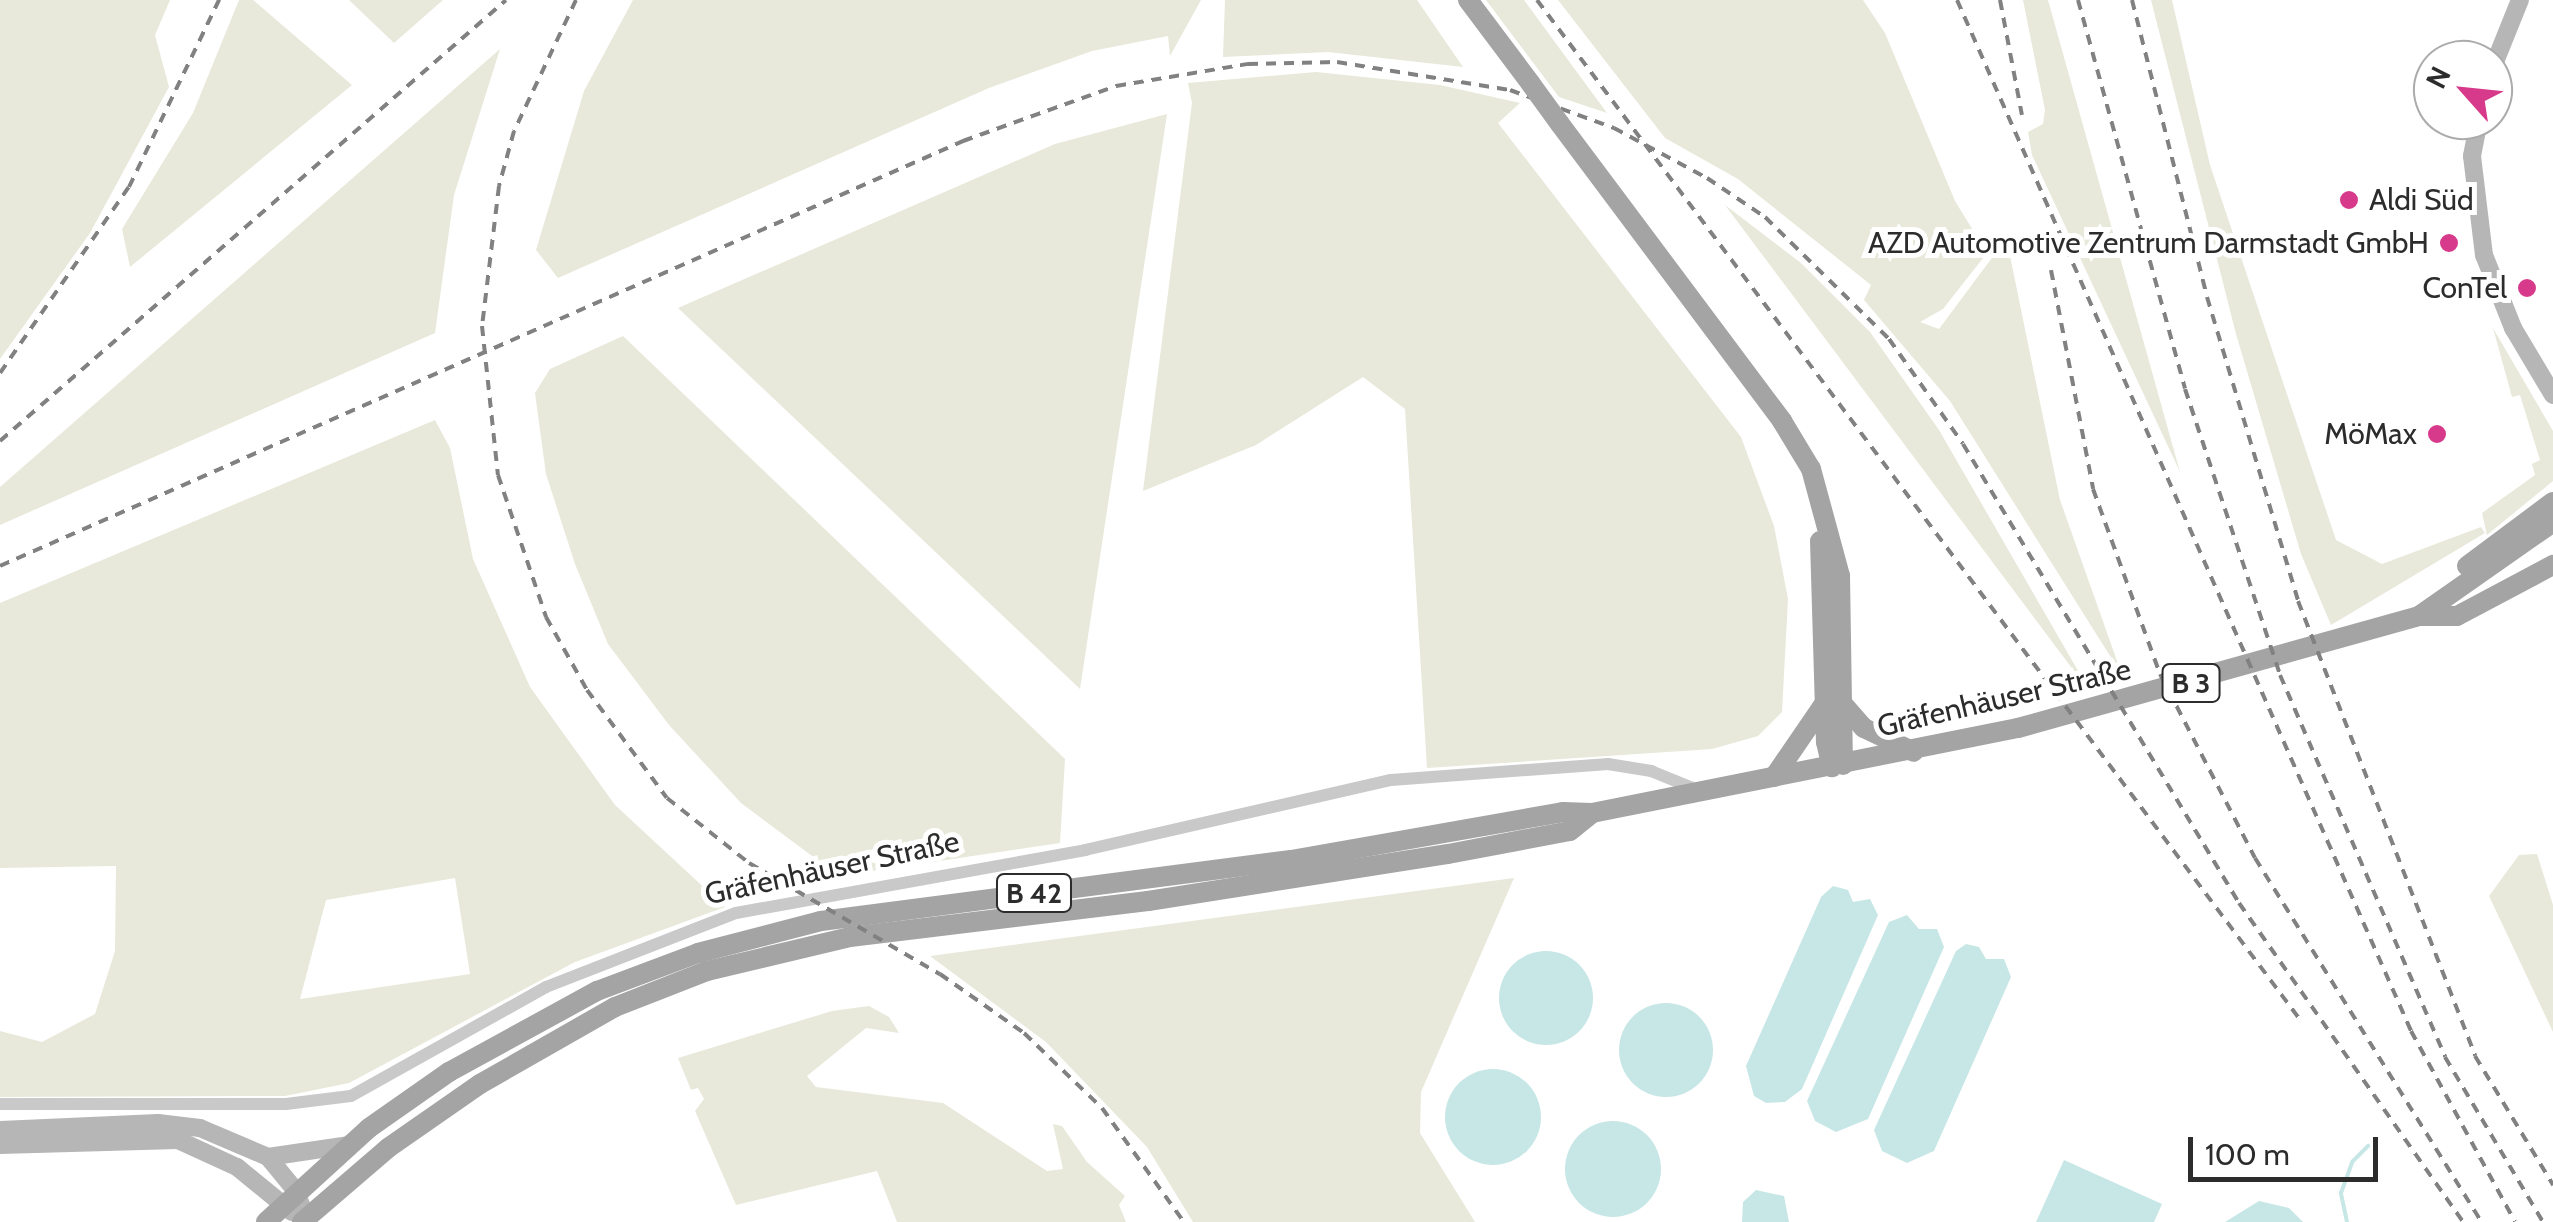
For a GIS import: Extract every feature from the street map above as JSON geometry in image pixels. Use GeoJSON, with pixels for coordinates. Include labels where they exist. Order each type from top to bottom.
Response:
{"type":"FeatureCollection","features":[{"type":"Feature","properties":{"kind":"main road"},"geometry":{"type":"LineString","coordinates":[[1468,0],[1762,394],[1821,546],[1838,766]]}},
{"type":"Feature","properties":{"kind":"main road"},"geometry":{"type":"LineString","coordinates":[[2504,40],[2520,0]]}},
{"type":"Feature","properties":{"kind":"main road"},"geometry":{"type":"LineString","coordinates":[[2476,140],[2472,171],[2484,255],[2513,328],[2553,395]]}},
{"type":"Feature","properties":{"kind":"main road"},"geometry":{"type":"LineString","coordinates":[[2448,590],[2458,572],[2553,502]]}},
{"type":"Feature","properties":{"kind":"main road","name":"Gräfenhäuser Straße"},"geometry":{"type":"LineString","coordinates":[[2419,616],[2448,590],[2525,545],[2553,522]]}},
{"type":"Feature","properties":{"kind":"main road"},"geometry":{"type":"LineString","coordinates":[[2525,545],[2551,569]]}},
{"type":"Feature","properties":{"kind":"main road","name":"Gräfenhäuser Straße"},"geometry":{"type":"LineString","coordinates":[[1838,766],[1914,752],[2274,661],[2419,616],[2457,616],[2551,569]]}},
{"type":"Feature","properties":{"kind":"main road"},"geometry":{"type":"LineString","coordinates":[[1834,700],[1864,728],[1914,752]]}},
{"type":"Feature","properties":{"kind":"main road"},"geometry":{"type":"LineString","coordinates":[[1774,778],[1834,700]]}},
{"type":"Feature","properties":{"kind":"main road","name":"B 42"},"geometry":{"type":"LineString","coordinates":[[266,1222],[348,1146],[449,1072],[549,1015],[647,971],[754,937],[856,916],[1291,860],[1564,812],[1592,813],[1838,766]]}},
{"type":"Feature","properties":{"kind":"main road","name":"B 42"},"geometry":{"type":"LineString","coordinates":[[304,1220],[388,1148],[480,1084],[581,1024],[707,971],[850,937],[1448,854],[1570,831],[1592,813]]}},
{"type":"Feature","properties":{"kind":"main road"},"geometry":{"type":"LineString","coordinates":[[0,1130],[178,1124],[224,1135],[268,1157],[348,1146]]}},
{"type":"Feature","properties":{"kind":"main road"},"geometry":{"type":"LineString","coordinates":[[0,1145],[178,1140],[237,1167],[288,1199]]}},
{"type":"Feature","properties":{"kind":"main road"},"geometry":{"type":"LineString","coordinates":[[268,1157],[288,1199],[304,1220]]}},
{"type":"Feature","properties":{"kind":"street","name":"Gräfenhäuser Straße"},"geometry":{"type":"LineString","coordinates":[[0,1104],[286,1104],[351,1096],[546,987],[736,913],[1084,850],[1391,780],[1608,764],[1651,771],[1702,792]]}},
{"type":"Feature","properties":{"kind":"shaded area"},"geometry":{"type":"Polygon","coordinates":[[[0,0],[170,0],[155,35],[169,87],[90,233],[0,359],[0,0]]]}},
{"type":"Feature","properties":{"kind":"shaded area"},"geometry":{"type":"Polygon","coordinates":[[[239,0],[253,0],[352,85],[130,267],[122,229],[193,113],[239,0]]]}},
{"type":"Feature","properties":{"kind":"shaded area"},"geometry":{"type":"Polygon","coordinates":[[[349,0],[443,0],[394,43],[349,0]]]}},
{"type":"Feature","properties":{"kind":"shaded area"},"geometry":{"type":"Polygon","coordinates":[[[633,0],[1201,0],[1170,56],[1168,36],[1092,51],[989,88],[558,278],[536,250],[584,91],[633,0]]]}},
{"type":"Feature","properties":{"kind":"shaded area"},"geometry":{"type":"Polygon","coordinates":[[[1225,0],[1417,0],[1463,67],[1328,52],[1223,57],[1225,0]]]}},
{"type":"Feature","properties":{"kind":"shaded area"},"geometry":{"type":"Polygon","coordinates":[[[1486,0],[1524,0],[1607,113],[1559,97],[1486,0]]]}},
{"type":"Feature","properties":{"kind":"shaded area"},"geometry":{"type":"Polygon","coordinates":[[[1558,0],[1863,0],[1885,33],[1955,201],[1987,253],[1943,309],[1920,322],[1939,329],[2000,247],[2009,251],[2060,500],[2122,675],[1950,401],[1864,300],[1871,285],[1738,179],[1665,138],[1558,0]]]}},
{"type":"Feature","properties":{"kind":"shaded area"},"geometry":{"type":"Polygon","coordinates":[[[2023,0],[2048,0],[2180,472],[2032,155],[2028,132],[2043,124],[2045,110],[2023,0]]]}},
{"type":"Feature","properties":{"kind":"shaded area"},"geometry":{"type":"Polygon","coordinates":[[[2151,0],[2172,0],[2210,165],[2336,540],[2382,564],[2481,527],[2485,533],[2331,625],[2301,554],[2236,334],[2151,0]]]}},
{"type":"Feature","properties":{"kind":"shaded area"},"geometry":{"type":"Polygon","coordinates":[[[500,49],[454,195],[435,333],[0,525],[0,487],[500,49]]]}},
{"type":"Feature","properties":{"kind":"shaded area"},"geometry":{"type":"Polygon","coordinates":[[[1316,72],[1440,85],[1520,103],[1498,123],[1741,437],[1774,526],[1788,599],[1782,712],[1758,736],[1712,749],[1427,768],[1405,409],[1363,377],[1256,445],[1143,491],[1192,103],[1188,83],[1316,72]]]}},
{"type":"Feature","properties":{"kind":"shaded area"},"geometry":{"type":"Polygon","coordinates":[[[1167,114],[1080,689],[678,308],[1055,144],[1167,114]]]}},
{"type":"Feature","properties":{"kind":"shaded area"},"geometry":{"type":"Polygon","coordinates":[[[1725,205],[1801,263],[1870,332],[1939,430],[2092,695],[1725,205]]]}},
{"type":"Feature","properties":{"kind":"shaded area"},"geometry":{"type":"Polygon","coordinates":[[[2493,328],[2553,431],[2553,481],[2487,535],[2482,513],[2535,475],[2532,464],[2540,460],[2520,395],[2512,397],[2493,328]]]}},
{"type":"Feature","properties":{"kind":"shaded area"},"geometry":{"type":"Polygon","coordinates":[[[623,336],[1065,759],[1060,843],[839,876],[741,803],[669,725],[608,644],[575,564],[546,474],[535,393],[550,369],[623,336]]]}},
{"type":"Feature","properties":{"kind":"shaded area"},"geometry":{"type":"Polygon","coordinates":[[[435,420],[450,448],[473,559],[530,687],[615,805],[725,907],[575,962],[349,1083],[285,1096],[0,1097],[0,1031],[42,1042],[95,1014],[115,951],[116,866],[0,868],[0,603],[435,420]],[[455,878],[326,900],[300,999],[470,974],[455,878]]]}},
{"type":"Feature","properties":{"kind":"shaded area"},"geometry":{"type":"Polygon","coordinates":[[[2537,854],[2553,905],[2553,1032],[2489,896],[2519,855],[2537,854]]]}},
{"type":"Feature","properties":{"kind":"shaded area"},"geometry":{"type":"Polygon","coordinates":[[[1514,878],[1421,1092],[1420,1133],[1475,1222],[1193,1222],[1147,1147],[1046,1042],[930,956],[1514,878]]]}},
{"type":"Feature","properties":{"kind":"shaded area"},"geometry":{"type":"Polygon","coordinates":[[[869,1006],[889,1017],[899,1033],[866,1028],[807,1076],[816,1087],[943,1103],[1047,1171],[1063,1169],[1053,1124],[1062,1126],[1087,1162],[1125,1196],[1119,1205],[1126,1222],[897,1222],[877,1171],[736,1205],[695,1111],[704,1099],[698,1088],[691,1090],[678,1058],[832,1011],[869,1006]]]}},
{"type":"Feature","properties":{"kind":"water"},"geometry":{"type":"Polygon","coordinates":[[[1833,886],[1848,890],[1853,902],[1870,899],[1878,915],[1802,1089],[1785,1102],[1766,1103],[1754,1096],[1746,1066],[1821,897],[1833,886]]]}},
{"type":"Feature","properties":{"kind":"water"},"geometry":{"type":"Polygon","coordinates":[[[1907,915],[1919,929],[1937,929],[1944,947],[1868,1119],[1836,1132],[1815,1121],[1807,1101],[1889,922],[1907,915]]]}},
{"type":"Feature","properties":{"kind":"water"},"geometry":{"type":"Polygon","coordinates":[[[1966,944],[1979,947],[1986,959],[2004,959],[2011,977],[1934,1151],[1907,1163],[1882,1151],[1874,1130],[1956,951],[1966,944]]]}},
{"type":"Feature","properties":{"kind":"water"},"geometry":{"type":"Polygon","coordinates":[[[1546,951],[1564,955],[1579,965],[1589,980],[1593,998],[1589,1016],[1579,1031],[1564,1041],[1546,1045],[1528,1041],[1513,1031],[1503,1016],[1499,998],[1503,980],[1513,965],[1528,955],[1546,951]]]}},
{"type":"Feature","properties":{"kind":"water"},"geometry":{"type":"Polygon","coordinates":[[[1666,1003],[1684,1007],[1699,1017],[1709,1032],[1713,1050],[1709,1068],[1699,1083],[1684,1093],[1666,1097],[1648,1093],[1633,1083],[1623,1068],[1619,1050],[1623,1032],[1633,1017],[1648,1007],[1666,1003]]]}},
{"type":"Feature","properties":{"kind":"water"},"geometry":{"type":"Polygon","coordinates":[[[1493,1069],[1511,1073],[1527,1083],[1537,1099],[1541,1117],[1537,1135],[1527,1151],[1511,1161],[1493,1165],[1475,1161],[1459,1151],[1449,1135],[1445,1117],[1449,1099],[1459,1083],[1475,1073],[1493,1069]]]}},
{"type":"Feature","properties":{"kind":"water"},"geometry":{"type":"Polygon","coordinates":[[[1613,1121],[1631,1125],[1647,1135],[1657,1151],[1661,1169],[1657,1187],[1647,1203],[1631,1213],[1613,1217],[1595,1213],[1579,1203],[1569,1187],[1565,1169],[1569,1151],[1579,1135],[1595,1125],[1613,1121]]]}},
{"type":"Feature","properties":{"kind":"water"},"geometry":{"type":"Polygon","coordinates":[[[2064,1160],[2162,1204],[2154,1222],[2036,1222],[2064,1160]]]}},
{"type":"Feature","properties":{"kind":"water"},"geometry":{"type":"Polygon","coordinates":[[[1756,1190],[1784,1196],[1789,1222],[1742,1222],[1743,1202],[1756,1190]]]}},
{"type":"Feature","properties":{"kind":"water"},"geometry":{"type":"Polygon","coordinates":[[[2259,1201],[2289,1208],[2303,1222],[2225,1222],[2259,1201]]]}},
{"type":"Feature","properties":{"kind":"waterway"},"geometry":{"type":"LineString","coordinates":[[2347,1222],[2341,1193],[2352,1162],[2368,1146]]}},
{"type":"Feature","properties":{"kind":"railway"},"geometry":{"type":"LineString","coordinates":[[0,373],[129,187],[219,0]]}},
{"type":"Feature","properties":{"kind":"railway"},"geometry":{"type":"LineString","coordinates":[[0,441],[506,0]]}},
{"type":"Feature","properties":{"kind":"railway"},"geometry":{"type":"LineString","coordinates":[[576,0],[514,131],[499,186],[482,326],[498,475],[546,617],[587,690],[667,798],[749,863],[940,974],[1024,1033],[1102,1108],[1184,1222]]}},
{"type":"Feature","properties":{"kind":"railway"},"geometry":{"type":"LineString","coordinates":[[1537,0],[2301,1021]]}},
{"type":"Feature","properties":{"kind":"railway"},"geometry":{"type":"LineString","coordinates":[[1957,0],[2411,1031],[2515,1222]]}},
{"type":"Feature","properties":{"kind":"railway"},"geometry":{"type":"LineString","coordinates":[[2000,0],[2022,115]]}},
{"type":"Feature","properties":{"kind":"railway"},"geometry":{"type":"LineString","coordinates":[[2078,0],[2185,389],[2280,675],[2445,1057],[2543,1222]]}},
{"type":"Feature","properties":{"kind":"railway"},"geometry":{"type":"LineString","coordinates":[[2132,0],[2207,297],[2298,601],[2475,1056],[2553,1185]]}},
{"type":"Feature","properties":{"kind":"railway"},"geometry":{"type":"LineString","coordinates":[[0,566],[963,141],[1116,86],[1248,64],[1337,62],[1510,90],[1614,128],[1707,178],[1765,217],[1889,339],[1963,444],[2239,903],[2463,1222]]}},
{"type":"Feature","properties":{"kind":"railway"},"geometry":{"type":"LineString","coordinates":[[2051,270],[2093,489],[2160,674],[2255,858],[2482,1222]]}},
{"type":"Feature","properties":{"kind":"place","name":"Aldi Süd"},"geometry":{"type":"Point","coordinates":[2349,200]}},
{"type":"Feature","properties":{"kind":"place","name":"AZD Automotive Zentrum Darmstadt GmbH"},"geometry":{"type":"Point","coordinates":[2449,243]}},
{"type":"Feature","properties":{"kind":"place","name":"ConTel"},"geometry":{"type":"Point","coordinates":[2527,288]}},
{"type":"Feature","properties":{"kind":"place","name":"MöMax"},"geometry":{"type":"Point","coordinates":[2437,434]}}]}
